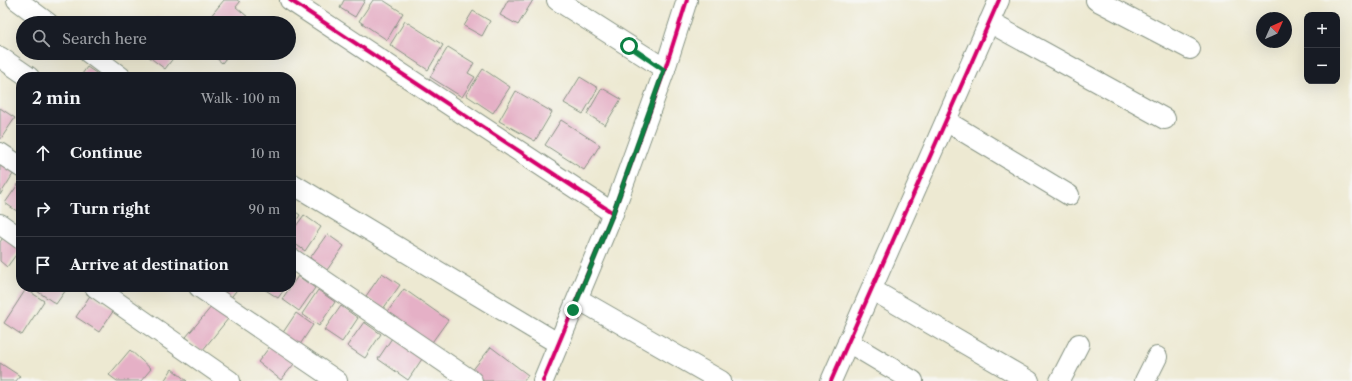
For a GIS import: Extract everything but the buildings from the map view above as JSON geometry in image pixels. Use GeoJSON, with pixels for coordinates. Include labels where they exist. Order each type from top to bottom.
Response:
{"type":"FeatureCollection","features":[{"type":"Feature","properties":{"kind":"street"},"geometry":{"type":"LineString","coordinates":[[17,0],[39,16]]}},
{"type":"Feature","properties":{"kind":"street"},"geometry":{"type":"LineString","coordinates":[[290,0],[613,213]]}},
{"type":"Feature","properties":{"kind":"street"},"geometry":{"type":"LineString","coordinates":[[557,0],[664,70]]}},
{"type":"Feature","properties":{"kind":"street"},"geometry":{"type":"LineString","coordinates":[[543,381],[613,213],[664,70],[687,0]]}},
{"type":"Feature","properties":{"kind":"street"},"geometry":{"type":"LineString","coordinates":[[831,381],[999,0]]}},
{"type":"Feature","properties":{"kind":"street"},"geometry":{"type":"LineString","coordinates":[[1096,0],[1190,49]]}},
{"type":"Feature","properties":{"kind":"street"},"geometry":{"type":"LineString","coordinates":[[990,22],[1165,119]]}},
{"type":"Feature","properties":{"kind":"street"},"geometry":{"type":"LineString","coordinates":[[0,56],[22,72]]}},
{"type":"Feature","properties":{"kind":"street"},"geometry":{"type":"LineString","coordinates":[[99,60],[115,72]]}},
{"type":"Feature","properties":{"kind":"street"},"geometry":{"type":"LineString","coordinates":[[946,121],[1069,195]]}},
{"type":"Feature","properties":{"kind":"street"},"geometry":{"type":"LineString","coordinates":[[0,153],[16,164]]}},
{"type":"Feature","properties":{"kind":"street"},"geometry":{"type":"LineString","coordinates":[[296,186],[559,344]]}},
{"type":"Feature","properties":{"kind":"street"},"geometry":{"type":"LineString","coordinates":[[0,224],[16,235]]}},
{"type":"Feature","properties":{"kind":"street"},"geometry":{"type":"LineString","coordinates":[[296,261],[472,381]]}},
{"type":"Feature","properties":{"kind":"street"},"geometry":{"type":"LineString","coordinates":[[871,289],[1029,381]]}},
{"type":"Feature","properties":{"kind":"street"},"geometry":{"type":"LineString","coordinates":[[102,292],[230,381]]}},
{"type":"Feature","properties":{"kind":"street"},"geometry":{"type":"LineString","coordinates":[[206,292],[337,381]]}},
{"type":"Feature","properties":{"kind":"street"},"geometry":{"type":"LineString","coordinates":[[578,299],[721,381]]}},
{"type":"Feature","properties":{"kind":"street"},"geometry":{"type":"LineString","coordinates":[[848,342],[912,381]]}},
{"type":"Feature","properties":{"kind":"street"},"geometry":{"type":"LineString","coordinates":[[1060,381],[1079,344]]}},
{"type":"Feature","properties":{"kind":"street"},"geometry":{"type":"LineString","coordinates":[[1145,381],[1157,357]]}},
{"type":"Feature","properties":{"kind":"cycle path"},"geometry":{"type":"LineString","coordinates":[[290,0],[613,213]]}},
{"type":"Feature","properties":{"kind":"cycle path"},"geometry":{"type":"LineString","coordinates":[[543,381],[613,213],[665,69],[687,0]]}},
{"type":"Feature","properties":{"kind":"cycle path"},"geometry":{"type":"LineString","coordinates":[[831,381],[999,0]]}},
{"type":"Feature","properties":{"kind":"route"},"geometry":{"type":"LineString","coordinates":[[573,310],[613,213],[664,70],[629,46]]}}]}
